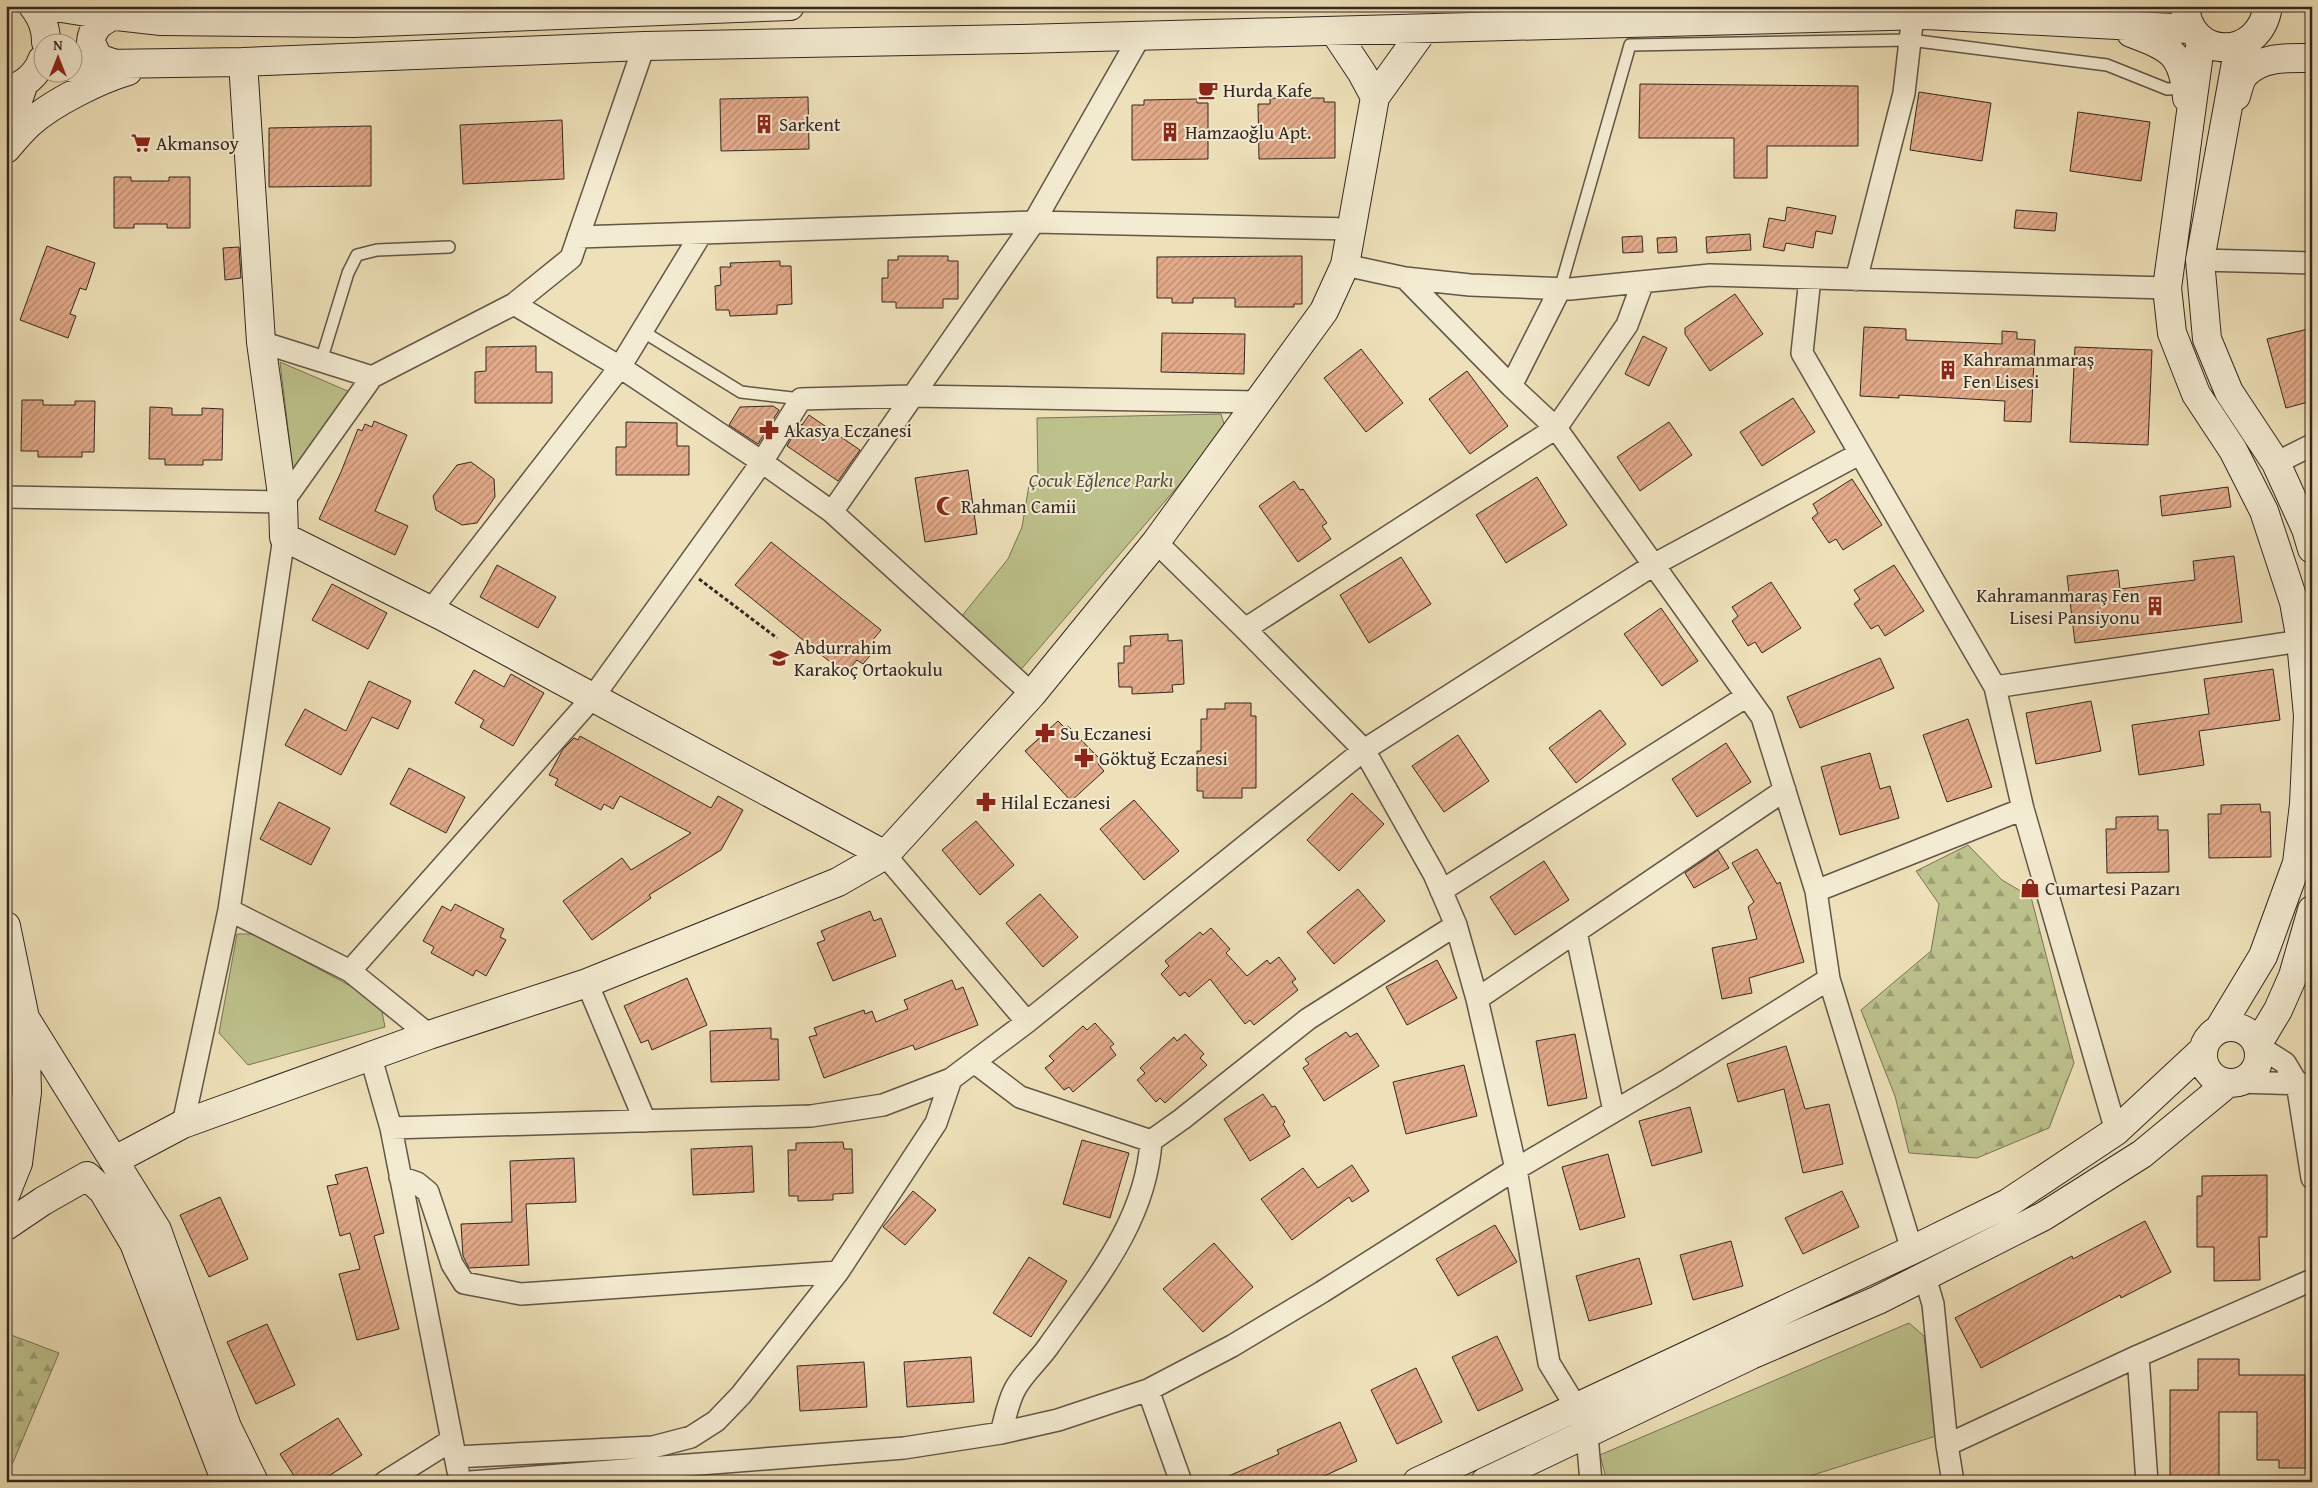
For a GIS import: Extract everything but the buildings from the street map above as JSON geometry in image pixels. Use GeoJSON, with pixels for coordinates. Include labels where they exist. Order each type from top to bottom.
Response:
{"type":"FeatureCollection","features":[{"type":"Feature","properties":{"kind":"street"},"geometry":{"type":"LineString","coordinates":[[33,6],[41,17],[46,32]]}},
{"type":"Feature","properties":{"kind":"street"},"geometry":{"type":"LineString","coordinates":[[49,6],[120,11],[184,21],[354,15],[790,6]]}},
{"type":"Feature","properties":{"kind":"street"},"geometry":{"type":"LineString","coordinates":[[2268,6],[2267,18],[2261,30],[2245,43],[2224,131],[2200,260],[2207,339],[2229,392],[2276,463],[2306,529],[2312,549]]}},
{"type":"Feature","properties":{"kind":"street"},"geometry":{"type":"LineString","coordinates":[[115,64],[98,58],[91,42],[95,28],[101,22],[120,11]]}},
{"type":"Feature","properties":{"kind":"street"},"geometry":{"type":"LineString","coordinates":[[82,67],[115,64],[243,62],[644,46],[1424,28],[1911,28],[2109,24],[2193,25],[2212,45],[2226,48],[2245,43],[2312,52]]}},
{"type":"Feature","properties":{"kind":"street"},"geometry":{"type":"LineString","coordinates":[[2109,24],[2164,45],[2177,59],[2185,78],[2189,125]]}},
{"type":"Feature","properties":{"kind":"street"},"geometry":{"type":"LineString","coordinates":[[2193,25],[2189,125],[2167,288],[2172,333],[2196,394],[2233,450],[2264,511],[2294,602],[2301,641],[2308,716],[2304,804],[2297,863],[2263,956],[2211,1039],[2203,1059],[2211,1075],[2232,1082],[2304,1084]]}},
{"type":"Feature","properties":{"kind":"street"},"geometry":{"type":"LineString","coordinates":[[6,1226],[43,1201],[183,1124],[372,1058],[429,1035],[587,983],[838,882],[885,856],[1032,694],[1156,542],[1324,311],[1345,265],[1375,98],[1424,28]]}},
{"type":"Feature","properties":{"kind":"street"},"geometry":{"type":"LineString","coordinates":[[1856,280],[1904,93],[1911,28]]}},
{"type":"Feature","properties":{"kind":"street"},"geometry":{"type":"LineString","coordinates":[[1334,31],[1362,73],[1375,98]]}},
{"type":"Feature","properties":{"kind":"street"},"geometry":{"type":"LineString","coordinates":[[832,512],[1034,222],[1140,36]]}},
{"type":"Feature","properties":{"kind":"street"},"geometry":{"type":"LineString","coordinates":[[284,502],[372,377],[514,304],[571,258],[644,46]]}},
{"type":"Feature","properties":{"kind":"street"},"geometry":{"type":"LineString","coordinates":[[2224,131],[2243,76],[2260,62],[2282,58],[2312,58]]}},
{"type":"Feature","properties":{"kind":"street"},"geometry":{"type":"LineString","coordinates":[[183,1124],[229,910],[284,537],[284,502],[261,342],[243,62]]}},
{"type":"Feature","properties":{"kind":"street"},"geometry":{"type":"LineString","coordinates":[[6,149],[31,122],[63,102],[101,82],[125,72],[154,64]]}},
{"type":"Feature","properties":{"kind":"street"},"geometry":{"type":"LineString","coordinates":[[6,135],[30,76]]}},
{"type":"Feature","properties":{"kind":"street"},"geometry":{"type":"LineString","coordinates":[[578,237],[1034,222],[1352,229]]}},
{"type":"Feature","properties":{"kind":"street"},"geometry":{"type":"LineString","coordinates":[[431,610],[620,367],[701,234]]}},
{"type":"Feature","properties":{"kind":"street"},"geometry":{"type":"LineString","coordinates":[[2200,260],[2312,263]]}},
{"type":"Feature","properties":{"kind":"street"},"geometry":{"type":"LineString","coordinates":[[1345,265],[1405,278],[1470,285],[1560,289],[1710,275],[2167,288]]}},
{"type":"Feature","properties":{"kind":"street"},"geometry":{"type":"LineString","coordinates":[[1405,278],[1511,386],[1556,428],[1655,564],[1762,717],[1816,891],[1828,979],[1912,1250]]}},
{"type":"Feature","properties":{"kind":"street"},"geometry":{"type":"LineString","coordinates":[[1810,278],[1802,353],[1995,687],[2022,809],[2116,1131]]}},
{"type":"Feature","properties":{"kind":"street"},"geometry":{"type":"LineString","coordinates":[[1245,629],[1556,428],[1627,325],[1643,282]]}},
{"type":"Feature","properties":{"kind":"street"},"geometry":{"type":"LineString","coordinates":[[1511,386],[1560,289]]}},
{"type":"Feature","properties":{"kind":"street"},"geometry":{"type":"LineString","coordinates":[[514,304],[620,367],[762,462],[832,512],[1032,694]]}},
{"type":"Feature","properties":{"kind":"street"},"geometry":{"type":"LineString","coordinates":[[261,342],[372,377]]}},
{"type":"Feature","properties":{"kind":"street"},"geometry":{"type":"LineString","coordinates":[[350,971],[592,697],[762,462],[800,399],[911,396],[1258,402]]}},
{"type":"Feature","properties":{"kind":"street"},"geometry":{"type":"LineString","coordinates":[[2276,463],[2312,445]]}},
{"type":"Feature","properties":{"kind":"street"},"geometry":{"type":"LineString","coordinates":[[390,1128],[811,1116],[883,1105],[951,1079],[1027,1022],[1364,750],[1655,564],[1859,454]]}},
{"type":"Feature","properties":{"kind":"street"},"geometry":{"type":"LineString","coordinates":[[6,497],[284,502]]}},
{"type":"Feature","properties":{"kind":"street"},"geometry":{"type":"LineString","coordinates":[[284,537],[431,610],[885,856],[1027,1022]]}},
{"type":"Feature","properties":{"kind":"street"},"geometry":{"type":"LineString","coordinates":[[1156,542],[1364,750],[1434,874],[1456,925],[1477,999],[1516,1169],[1549,1363],[1576,1407],[1587,1435],[1591,1482]]}},
{"type":"Feature","properties":{"kind":"street"},"geometry":{"type":"LineString","coordinates":[[1995,687],[2301,641]]}},
{"type":"Feature","properties":{"kind":"street"},"geometry":{"type":"LineString","coordinates":[[1441,891],[1747,696]]}},
{"type":"Feature","properties":{"kind":"street"},"geometry":{"type":"LineString","coordinates":[[1477,999],[1785,790]]}},
{"type":"Feature","properties":{"kind":"street"},"geometry":{"type":"LineString","coordinates":[[1816,891],[2022,809]]}},
{"type":"Feature","properties":{"kind":"street"},"geometry":{"type":"LineString","coordinates":[[229,910],[350,971],[429,1035]]}},
{"type":"Feature","properties":{"kind":"street"},"geometry":{"type":"LineString","coordinates":[[2257,1045],[2278,1010],[2293,976],[2312,910]]}},
{"type":"Feature","properties":{"kind":"street"},"geometry":{"type":"LineString","coordinates":[[1001,1433],[1015,1389],[1083,1297],[1127,1230],[1141,1195],[1149,1164],[1151,1141],[1182,1119],[1308,1019],[1456,925]]}},
{"type":"Feature","properties":{"kind":"street"},"geometry":{"type":"LineString","coordinates":[[6,926],[25,1018],[27,1092],[18,1162],[6,1193]]}},
{"type":"Feature","properties":{"kind":"street"},"geometry":{"type":"LineString","coordinates":[[1576,932],[1614,1111]]}},
{"type":"Feature","properties":{"kind":"street"},"geometry":{"type":"LineString","coordinates":[[470,1482],[904,1448],[1001,1433],[1058,1420],[1148,1390],[1232,1346],[1322,1292],[1516,1169],[1828,979]]}},
{"type":"Feature","properties":{"kind":"street"},"geometry":{"type":"LineString","coordinates":[[587,983],[645,1121]]}},
{"type":"Feature","properties":{"kind":"street"},"geometry":{"type":"LineString","coordinates":[[25,1018],[157,1230],[227,1427],[254,1482]]}},
{"type":"Feature","properties":{"kind":"street"},"geometry":{"type":"LineString","coordinates":[[1417,1482],[1912,1250],[2008,1202],[2116,1131],[2211,1039],[2237,1027],[2253,1037],[2257,1045],[2257,1064],[2253,1072],[2232,1082],[2142,1154],[2044,1216],[1878,1300],[1751,1355],[1587,1435],[1485,1482]]}},
{"type":"Feature","properties":{"kind":"street"},"geometry":{"type":"LineString","coordinates":[[2257,1045],[2285,1063],[2304,1084],[2312,1178]]}},
{"type":"Feature","properties":{"kind":"street"},"geometry":{"type":"LineString","coordinates":[[372,1058],[390,1128],[460,1482]]}},
{"type":"Feature","properties":{"kind":"street"},"geometry":{"type":"LineString","coordinates":[[974,1062],[1020,1097],[1151,1141]]}},
{"type":"Feature","properties":{"kind":"street"},"geometry":{"type":"LineString","coordinates":[[386,1482],[454,1448],[653,1447],[691,1437],[716,1421],[741,1395],[838,1272],[936,1124],[951,1079]]}},
{"type":"Feature","properties":{"kind":"street"},"geometry":{"type":"LineString","coordinates":[[87,1176],[103,1192],[134,1243],[226,1482]]}},
{"type":"Feature","properties":{"kind":"street"},"geometry":{"type":"LineString","coordinates":[[400,1177],[417,1183],[428,1192],[452,1264],[464,1283],[521,1294],[838,1272]]}},
{"type":"Feature","properties":{"kind":"street"},"geometry":{"type":"LineString","coordinates":[[1925,1276],[1932,1304],[1947,1445],[1953,1482]]}},
{"type":"Feature","properties":{"kind":"street"},"geometry":{"type":"LineString","coordinates":[[1947,1445],[2138,1356],[2312,1280]]}},
{"type":"Feature","properties":{"kind":"street"},"geometry":{"type":"LineString","coordinates":[[2138,1356],[2147,1482]]}},
{"type":"Feature","properties":{"kind":"street"},"geometry":{"type":"LineString","coordinates":[[1148,1390],[1181,1482]]}},
{"type":"Feature","properties":{"kind":"lane"},"geometry":{"type":"LineString","coordinates":[[1560,289],[1630,45],[1911,28],[2107,65],[2167,89],[2186,88]]}},
{"type":"Feature","properties":{"kind":"lane"},"geometry":{"type":"LineString","coordinates":[[321,361],[348,273],[357,255],[377,250],[449,247]]}},
{"type":"Feature","properties":{"kind":"lane"},"geometry":{"type":"LineString","coordinates":[[642,332],[741,392],[800,399]]}},
{"type":"Feature","properties":{"kind":"path"},"geometry":{"type":"LineString","coordinates":[[685,569],[778,638]]}},
{"type":"Feature","properties":{"kind":"green space"},"geometry":{"type":"Polygon","coordinates":[[[280,362],[350,392],[294,478],[280,362]]]}},
{"type":"Feature","properties":{"kind":"green space","name":"Çocuk Eğlence Parkı"},"geometry":{"type":"Polygon","coordinates":[[[1221,414],[1226,430],[1018,673],[961,617],[1008,559],[1022,527],[1029,485],[1038,482],[1037,418],[1221,414]]]}},
{"type":"Feature","properties":{"kind":"green space"},"geometry":{"type":"Polygon","coordinates":[[[1968,845],[2002,880],[2031,897],[2074,1063],[2049,1128],[1977,1158],[1909,1153],[1895,1096],[1861,1010],[1931,951],[1939,904],[1916,871],[1968,845]]]}},
{"type":"Feature","properties":{"kind":"green space"},"geometry":{"type":"Polygon","coordinates":[[[237,934],[254,934],[380,1002],[385,1027],[248,1065],[219,1033],[237,934]]]}},
{"type":"Feature","properties":{"kind":"green space"},"geometry":{"type":"Polygon","coordinates":[[[1909,1323],[1924,1336],[1936,1436],[1791,1482],[1607,1482],[1600,1455],[1909,1323]]]}},
{"type":"Feature","properties":{"kind":"green space"},"geometry":{"type":"Polygon","coordinates":[[[6,1333],[59,1353],[6,1479],[6,1333]]]}},
{"type":"Feature","properties":{"kind":"place","name":"Hurda Kafe"},"geometry":{"type":"Point","coordinates":[1208,90]}},
{"type":"Feature","properties":{"kind":"place","name":"Sarkent"},"geometry":{"type":"Point","coordinates":[764,124]}},
{"type":"Feature","properties":{"kind":"place","name":"Hamzaoğlu Apt."},"geometry":{"type":"Point","coordinates":[1170,132]}},
{"type":"Feature","properties":{"kind":"place","name":"Akmansoy"},"geometry":{"type":"Point","coordinates":[141,143]}},
{"type":"Feature","properties":{"kind":"place","name":"Kahramanmaraş Fen Lisesi"},"geometry":{"type":"Point","coordinates":[1948,370]}},
{"type":"Feature","properties":{"kind":"place","name":"Akasya Eczanesi"},"geometry":{"type":"Point","coordinates":[769,430]}},
{"type":"Feature","properties":{"kind":"place","name":"Rahman Camii"},"geometry":{"type":"Point","coordinates":[946,506]}},
{"type":"Feature","properties":{"kind":"place","name":"Kahramanmaraş Fen Lisesi Pansiyonu"},"geometry":{"type":"Point","coordinates":[2155,606]}},
{"type":"Feature","properties":{"kind":"place","name":"Abdurrahim Karakoç Ortaokulu"},"geometry":{"type":"Point","coordinates":[779,658]}},
{"type":"Feature","properties":{"kind":"place","name":"Su Eczanesi"},"geometry":{"type":"Point","coordinates":[1045,733]}},
{"type":"Feature","properties":{"kind":"place","name":"Göktuğ Eczanesi"},"geometry":{"type":"Point","coordinates":[1084,758]}},
{"type":"Feature","properties":{"kind":"place","name":"Hilal Eczanesi"},"geometry":{"type":"Point","coordinates":[986,802]}},
{"type":"Feature","properties":{"kind":"place","name":"Cumartesi Pazarı"},"geometry":{"type":"Point","coordinates":[2030,888]}}]}
